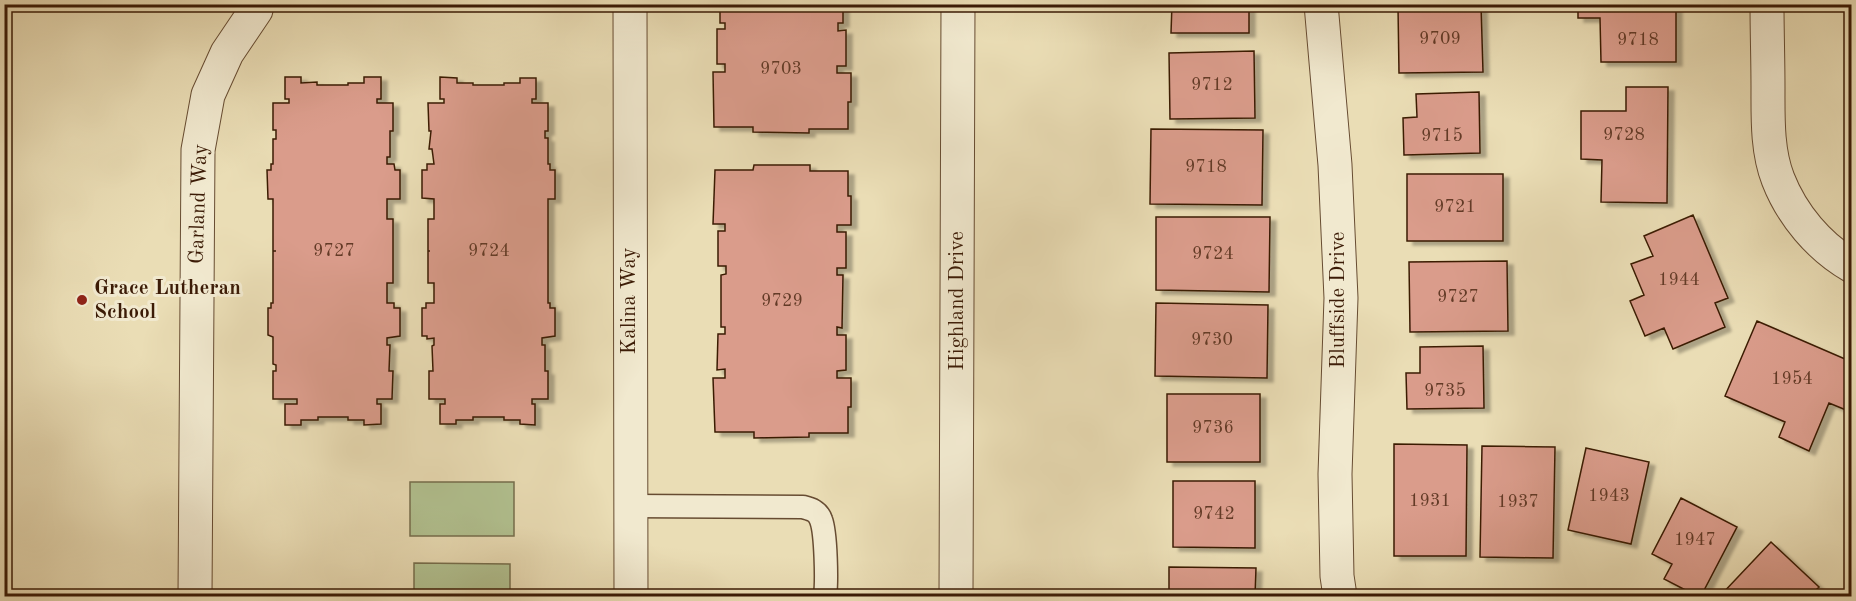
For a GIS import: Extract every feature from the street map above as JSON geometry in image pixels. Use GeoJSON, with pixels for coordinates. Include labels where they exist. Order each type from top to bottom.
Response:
{"type":"FeatureCollection","features":[{"type":"Feature","properties":{"kind":"street","name":"Garland Way"},"geometry":{"type":"LineString","coordinates":[[195,597],[198,150],[208,95],[227,53],[256,10],[257,4]]}},
{"type":"Feature","properties":{"kind":"street","name":"Kalina Way"},"geometry":{"type":"LineString","coordinates":[[630,4],[631,597]]}},
{"type":"Feature","properties":{"kind":"street","name":"Highland Drive"},"geometry":{"type":"LineString","coordinates":[[956,597],[958,4]]}},
{"type":"Feature","properties":{"kind":"street","name":"Bluffside Drive"},"geometry":{"type":"LineString","coordinates":[[1321,4],[1335,165],[1341,298],[1335,474],[1337,576],[1340,597]]}},
{"type":"Feature","properties":{"kind":"street"},"geometry":{"type":"LineString","coordinates":[[1767,4],[1770,149],[1778,179],[1792,207],[1811,233],[1835,256],[1851,266]]}},
{"type":"Feature","properties":{"kind":"lane"},"geometry":{"type":"LineString","coordinates":[[630,507],[803,507],[814,510],[821,520],[823,534],[825,597]]}},
{"type":"Feature","properties":{"kind":"green space"},"geometry":{"type":"Polygon","coordinates":[[[410,482],[514,482],[514,536],[410,536],[410,482]]]}},
{"type":"Feature","properties":{"kind":"green space"},"geometry":{"type":"Polygon","coordinates":[[[414,563],[510,564],[510,596],[414,596],[414,563]]]}},
{"type":"Feature","properties":{"kind":"building"},"geometry":{"type":"Polygon","coordinates":[[[720,4],[843,4],[843,23],[838,23],[838,31],[846,30],[846,66],[837,66],[837,73],[851,73],[848,129],[809,129],[809,133],[753,132],[753,127],[714,127],[713,72],[725,72],[725,64],[717,64],[717,29],[725,29],[725,23],[720,23],[720,4]]]}},
{"type":"Feature","properties":{"kind":"building"},"geometry":{"type":"Polygon","coordinates":[[[1172,4],[1249,4],[1249,33],[1171,33],[1172,4]]]}},
{"type":"Feature","properties":{"kind":"building"},"geometry":{"type":"Polygon","coordinates":[[[1578,4],[1676,4],[1676,62],[1601,62],[1600,18],[1578,18],[1578,4]]]}},
{"type":"Feature","properties":{"kind":"building"},"geometry":{"type":"Polygon","coordinates":[[[1481,5],[1483,72],[1399,73],[1398,7],[1481,5]]]}},
{"type":"Feature","properties":{"kind":"building"},"geometry":{"type":"Polygon","coordinates":[[[1254,51],[1255,118],[1170,119],[1169,53],[1254,51]]]}},
{"type":"Feature","properties":{"kind":"building"},"geometry":{"type":"Polygon","coordinates":[[[285,77],[301,77],[301,83],[348,85],[348,83],[364,83],[364,77],[381,77],[381,99],[377,99],[377,103],[393,103],[393,131],[390,131],[390,157],[387,157],[387,164],[394,164],[395,170],[400,170],[400,199],[387,199],[387,219],[393,219],[393,283],[387,283],[387,303],[394,303],[394,308],[400,308],[400,336],[387,338],[387,345],[390,345],[389,371],[393,371],[392,399],[377,399],[377,404],[381,404],[381,424],[364,425],[364,420],[348,420],[348,417],[318,417],[318,420],[301,420],[301,425],[285,425],[285,404],[297,404],[297,399],[273,399],[273,371],[276,371],[276,365],[273,364],[273,337],[268,335],[268,308],[271,308],[271,303],[273,303],[273,199],[268,199],[267,170],[271,170],[271,164],[273,164],[273,139],[276,139],[276,130],[273,130],[273,103],[289,103],[289,99],[285,99],[285,77]]]}},
{"type":"Feature","properties":{"kind":"building"},"geometry":{"type":"Polygon","coordinates":[[[440,77],[457,78],[457,83],[473,83],[473,85],[504,85],[504,83],[520,83],[520,78],[536,78],[536,99],[532,99],[532,103],[548,103],[548,131],[545,131],[545,138],[548,138],[548,164],[550,164],[550,170],[555,170],[555,199],[548,199],[548,303],[550,303],[550,308],[555,308],[555,336],[542,338],[542,345],[545,345],[545,371],[548,371],[548,399],[532,399],[532,404],[535,404],[535,425],[520,424],[520,420],[504,420],[504,417],[473,417],[473,420],[456,420],[456,424],[440,424],[440,404],[445,404],[445,399],[429,399],[429,371],[433,371],[434,338],[427,339],[427,336],[422,336],[422,308],[426,308],[426,303],[434,303],[434,283],[428,283],[428,219],[434,219],[434,199],[422,198],[422,170],[427,170],[427,164],[434,164],[432,149],[429,149],[431,131],[429,131],[428,103],[444,103],[444,99],[440,99],[440,77]]]}},
{"type":"Feature","properties":{"kind":"building"},"geometry":{"type":"Polygon","coordinates":[[[1626,87],[1668,87],[1667,203],[1601,202],[1602,160],[1581,159],[1581,111],[1626,111],[1626,87]]]}},
{"type":"Feature","properties":{"kind":"building"},"geometry":{"type":"Polygon","coordinates":[[[1479,92],[1480,153],[1404,155],[1403,118],[1417,117],[1416,94],[1479,92]]]}},
{"type":"Feature","properties":{"kind":"building"},"geometry":{"type":"Polygon","coordinates":[[[1151,129],[1263,130],[1262,205],[1150,204],[1151,129]]]}},
{"type":"Feature","properties":{"kind":"building"},"geometry":{"type":"Polygon","coordinates":[[[754,165],[810,165],[810,171],[848,171],[851,225],[837,225],[837,232],[846,232],[846,268],[837,268],[837,275],[843,275],[842,328],[837,327],[837,335],[846,335],[846,370],[837,371],[837,378],[851,378],[848,433],[809,433],[809,437],[754,438],[754,432],[715,432],[713,378],[725,378],[725,369],[717,370],[718,334],[725,334],[725,327],[721,327],[721,275],[726,274],[726,266],[718,266],[718,231],[725,231],[725,224],[713,224],[715,170],[753,170],[754,165]]]}},
{"type":"Feature","properties":{"kind":"building"},"geometry":{"type":"Polygon","coordinates":[[[1407,174],[1503,174],[1503,241],[1407,241],[1407,174]]]}},
{"type":"Feature","properties":{"kind":"building"},"geometry":{"type":"Polygon","coordinates":[[[1693,215],[1728,298],[1715,303],[1725,327],[1673,349],[1664,328],[1645,336],[1630,301],[1644,295],[1631,264],[1653,256],[1644,236],[1693,215]]]}},
{"type":"Feature","properties":{"kind":"building"},"geometry":{"type":"Polygon","coordinates":[[[1156,217],[1270,217],[1269,292],[1156,290],[1156,217]]]}},
{"type":"Feature","properties":{"kind":"building"},"geometry":{"type":"Polygon","coordinates":[[[1507,261],[1508,331],[1410,332],[1409,262],[1507,261]]]}},
{"type":"Feature","properties":{"kind":"building"},"geometry":{"type":"Polygon","coordinates":[[[1156,303],[1268,305],[1267,378],[1155,376],[1156,303]]]}},
{"type":"Feature","properties":{"kind":"building"},"geometry":{"type":"Polygon","coordinates":[[[1757,321],[1852,362],[1852,397],[1846,410],[1829,403],[1809,451],[1779,437],[1785,422],[1725,396],[1757,321]]]}},
{"type":"Feature","properties":{"kind":"building"},"geometry":{"type":"Polygon","coordinates":[[[1483,346],[1484,408],[1407,409],[1406,373],[1420,373],[1420,347],[1483,346]]]}},
{"type":"Feature","properties":{"kind":"building"},"geometry":{"type":"Polygon","coordinates":[[[1167,394],[1260,394],[1260,462],[1167,462],[1167,394]]]}},
{"type":"Feature","properties":{"kind":"building"},"geometry":{"type":"Polygon","coordinates":[[[1394,444],[1467,445],[1466,556],[1394,556],[1394,444]]]}},
{"type":"Feature","properties":{"kind":"building"},"geometry":{"type":"Polygon","coordinates":[[[1482,446],[1555,447],[1553,558],[1480,557],[1482,446]]]}},
{"type":"Feature","properties":{"kind":"building"},"geometry":{"type":"Polygon","coordinates":[[[1586,448],[1649,462],[1631,544],[1568,530],[1586,448]]]}},
{"type":"Feature","properties":{"kind":"building"},"geometry":{"type":"Polygon","coordinates":[[[1173,481],[1255,481],[1255,548],[1173,547],[1173,481]]]}},
{"type":"Feature","properties":{"kind":"building"},"geometry":{"type":"Polygon","coordinates":[[[1681,498],[1737,527],[1701,596],[1664,579],[1672,564],[1652,554],[1681,498]]]}},
{"type":"Feature","properties":{"kind":"building"},"geometry":{"type":"Polygon","coordinates":[[[1771,542],[1819,587],[1810,596],[1720,596],[1771,542]]]}},
{"type":"Feature","properties":{"kind":"building"},"geometry":{"type":"Polygon","coordinates":[[[1169,567],[1256,568],[1255,596],[1169,596],[1169,567]]]}},
{"type":"Feature","properties":{"kind":"place","name":"Grace Lutheran School"},"geometry":{"type":"Point","coordinates":[82,300]}}]}
